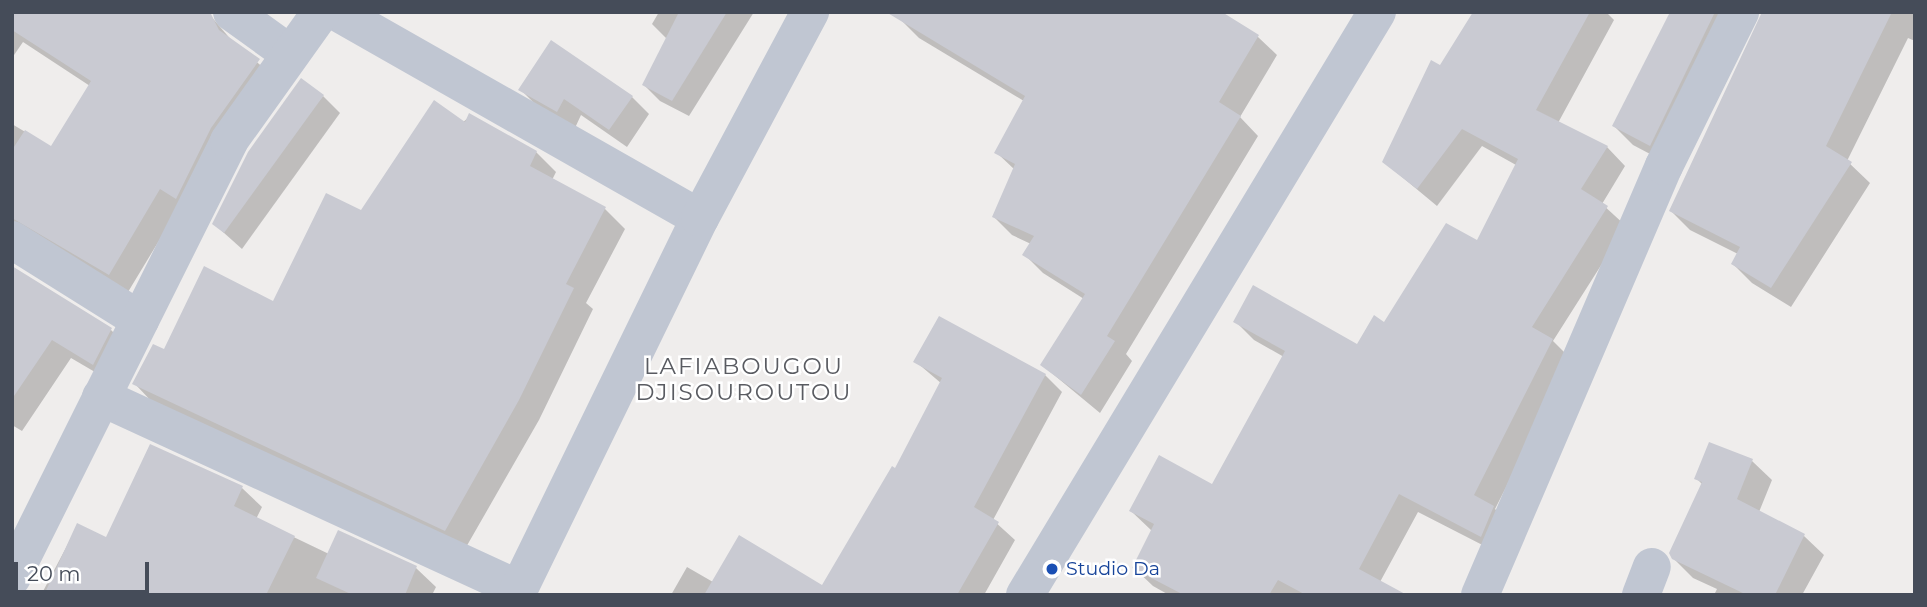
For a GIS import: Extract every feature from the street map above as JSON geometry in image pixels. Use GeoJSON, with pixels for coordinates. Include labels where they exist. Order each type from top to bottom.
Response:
{"type":"FeatureCollection","features":[{"type":"Feature","properties":{"kind":"street"},"geometry":{"type":"LineString","coordinates":[[232,12],[290,54]]}},
{"type":"Feature","properties":{"kind":"street"},"geometry":{"type":"LineString","coordinates":[[12,577],[229,141],[321,12]]}},
{"type":"Feature","properties":{"kind":"street"},"geometry":{"type":"LineString","coordinates":[[337,12],[700,218]]}},
{"type":"Feature","properties":{"kind":"street"},"geometry":{"type":"LineString","coordinates":[[101,397],[518,592],[700,218],[810,12]]}},
{"type":"Feature","properties":{"kind":"street"},"geometry":{"type":"LineString","coordinates":[[1025,595],[1377,12]]}},
{"type":"Feature","properties":{"kind":"street"},"geometry":{"type":"LineString","coordinates":[[1480,595],[1664,166],[1740,12]]}},
{"type":"Feature","properties":{"kind":"street"},"geometry":{"type":"LineString","coordinates":[[15,248],[140,320]]}},
{"type":"Feature","properties":{"kind":"building"},"geometry":{"type":"Polygon","coordinates":[[[12,12],[210,12],[219,30],[260,59],[211,128],[176,199],[160,189],[109,275],[12,218],[12,150],[25,130],[51,146],[91,81],[12,30],[12,12]]]}},
{"type":"Feature","properties":{"kind":"building"},"geometry":{"type":"Polygon","coordinates":[[[679,12],[727,12],[672,101],[642,85],[679,12]]]}},
{"type":"Feature","properties":{"kind":"building"},"geometry":{"type":"Polygon","coordinates":[[[886,12],[1222,12],[1259,35],[1219,102],[1241,116],[1107,336],[1115,341],[1081,395],[1040,365],[1085,294],[1022,255],[1034,236],[992,217],[1015,164],[994,153],[1025,96],[886,12]]]}},
{"type":"Feature","properties":{"kind":"building"},"geometry":{"type":"Polygon","coordinates":[[[1473,12],[1590,12],[1536,110],[1608,146],[1581,189],[1608,206],[1532,327],[1553,339],[1474,495],[1494,506],[1481,537],[1399,494],[1359,569],[1407,595],[1306,595],[1278,580],[1269,595],[1184,595],[1132,568],[1154,524],[1129,511],[1159,455],[1212,484],[1285,351],[1233,322],[1253,285],[1357,344],[1374,315],[1384,322],[1446,223],[1477,240],[1518,159],[1462,129],[1417,189],[1382,162],[1431,60],[1440,65],[1473,12]]]}},
{"type":"Feature","properties":{"kind":"building"},"geometry":{"type":"Polygon","coordinates":[[[1670,12],[1715,12],[1650,146],[1612,126],[1670,12]]]}},
{"type":"Feature","properties":{"kind":"building"},"geometry":{"type":"Polygon","coordinates":[[[1762,12],[1892,12],[1826,146],[1852,162],[1771,288],[1731,264],[1740,247],[1669,211],[1762,12]]]}},
{"type":"Feature","properties":{"kind":"building"},"geometry":{"type":"Polygon","coordinates":[[[551,40],[633,96],[609,130],[564,99],[557,112],[518,90],[551,40]]]}},
{"type":"Feature","properties":{"kind":"building"},"geometry":{"type":"Polygon","coordinates":[[[301,78],[324,95],[224,233],[212,224],[248,152],[301,78]]]}},
{"type":"Feature","properties":{"kind":"building"},"geometry":{"type":"Polygon","coordinates":[[[434,100],[465,122],[469,113],[537,151],[530,166],[606,207],[566,284],[574,288],[519,400],[445,531],[132,384],[153,344],[164,349],[204,266],[273,301],[326,193],[361,210],[434,100]]]}},
{"type":"Feature","properties":{"kind":"building"},"geometry":{"type":"Polygon","coordinates":[[[12,266],[112,328],[93,365],[52,340],[12,399],[12,266]]]}},
{"type":"Feature","properties":{"kind":"building"},"geometry":{"type":"Polygon","coordinates":[[[939,316],[1046,374],[974,507],[999,522],[957,595],[704,595],[739,535],[822,585],[892,466],[895,468],[942,378],[913,362],[939,316]]]}},
{"type":"Feature","properties":{"kind":"building"},"geometry":{"type":"Polygon","coordinates":[[[1709,442],[1753,459],[1737,499],[1805,534],[1775,595],[1747,595],[1672,559],[1669,553],[1702,482],[1694,479],[1709,442]]]}},
{"type":"Feature","properties":{"kind":"building"},"geometry":{"type":"Polygon","coordinates":[[[150,444],[243,486],[234,506],[295,536],[266,595],[44,595],[77,523],[106,537],[150,444]]]}},
{"type":"Feature","properties":{"kind":"building"},"geometry":{"type":"Polygon","coordinates":[[[338,530],[417,566],[405,595],[353,595],[316,578],[338,530]]]}},
{"type":"Feature","properties":{"kind":"place","name":"Studio Da"},"geometry":{"type":"Point","coordinates":[1052,569]}},
{"type":"Feature","properties":{"kind":"district","name":"LAFIABOUGOU DJISOUROUTOU"},"geometry":{"type":"Point","coordinates":[744,379]}}]}
